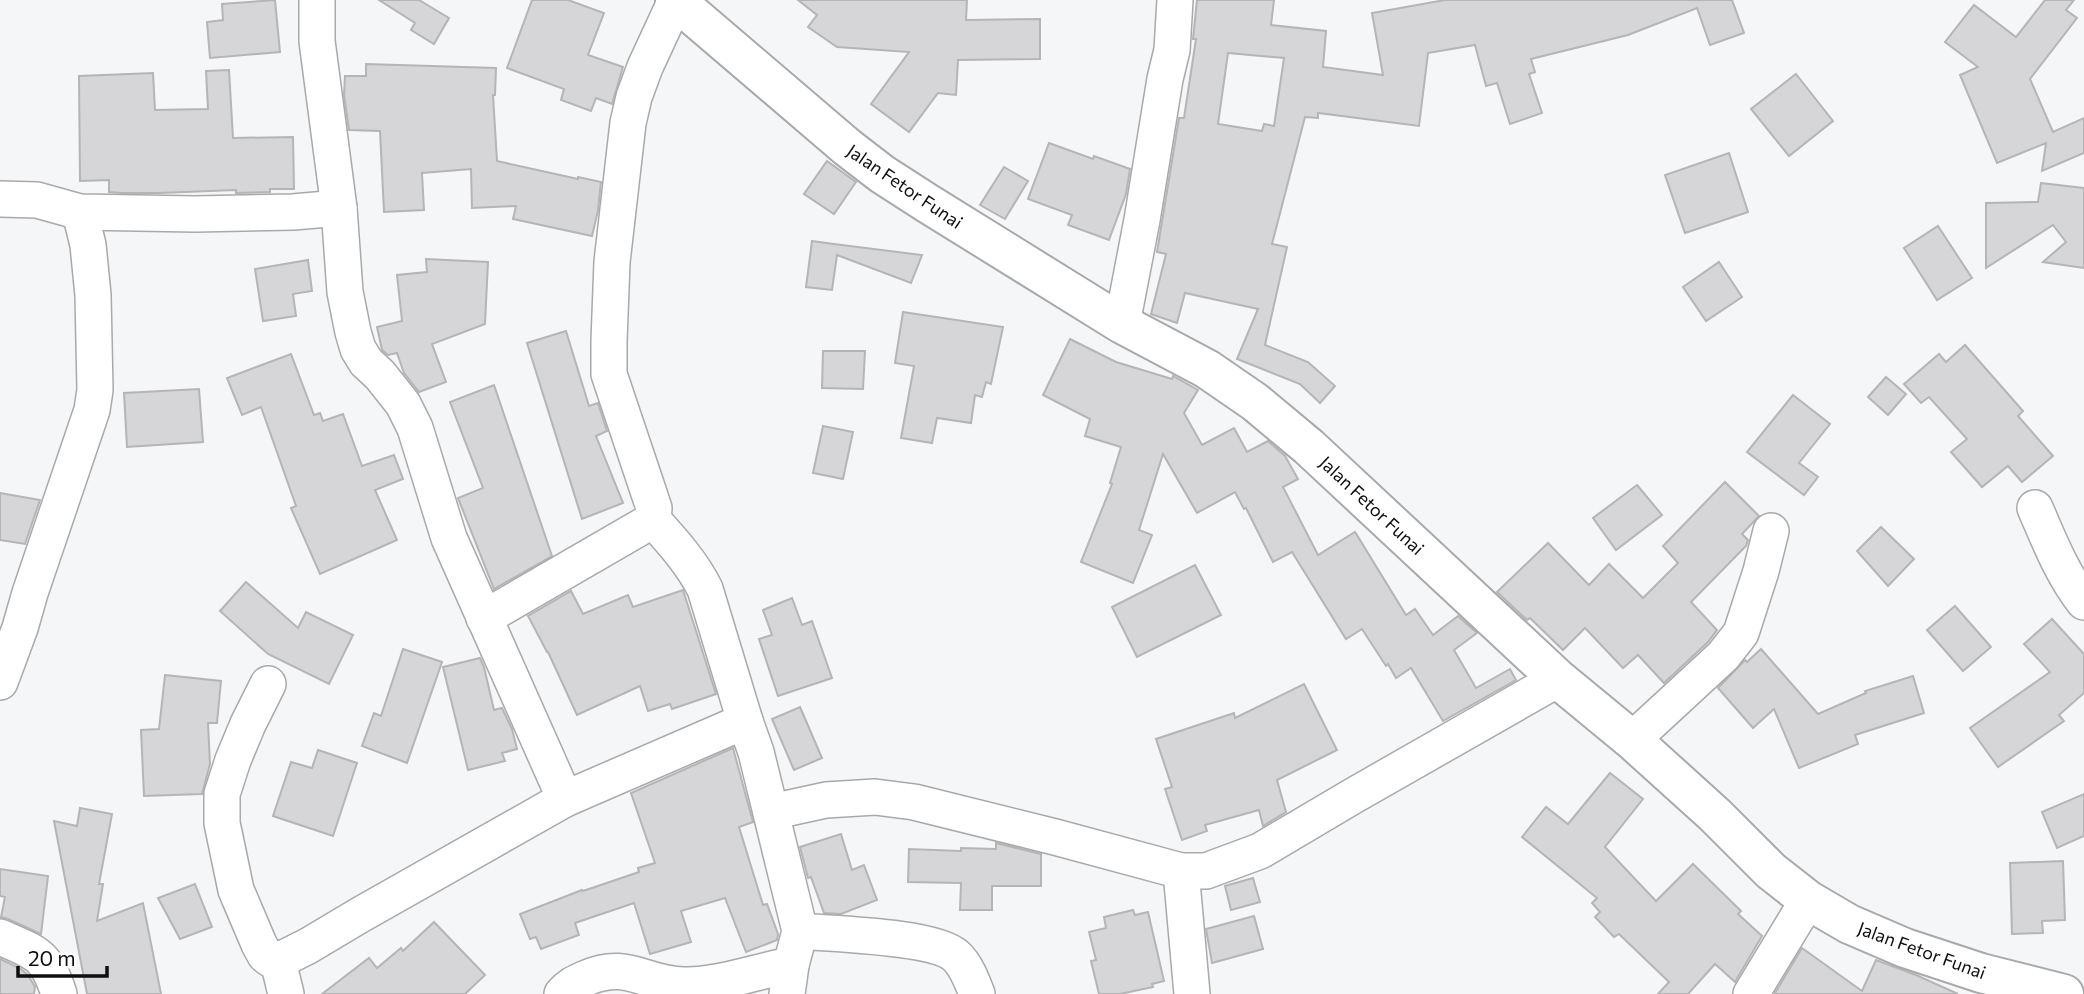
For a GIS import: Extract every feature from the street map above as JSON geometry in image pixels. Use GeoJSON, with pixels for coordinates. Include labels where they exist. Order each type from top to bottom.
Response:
{"type":"FeatureCollection","features":[{"type":"Feature","properties":{"kind":"street"},"geometry":{"type":"LineString","coordinates":[[317,0],[317,41],[339,208],[345,292],[358,349],[403,404],[415,428],[449,538],[565,799]]}},
{"type":"Feature","properties":{"kind":"street"},"geometry":{"type":"LineString","coordinates":[[562,994],[570,985],[600,971],[639,974],[682,986],[789,980],[800,931],[756,752],[705,589],[697,572],[653,520],[654,508],[609,374],[612,262],[628,123],[645,67],[676,0]]}},
{"type":"Feature","properties":{"kind":"street","name":"Jalan Fetor Funai"},"geometry":{"type":"LineString","coordinates":[[676,0],[882,174],[1122,324],[1207,369],[1255,402],[1309,447],[1558,678],[1715,815],[1771,871],[1808,900],[1849,924],[1905,948],[1981,973],[2064,994]]}},
{"type":"Feature","properties":{"kind":"street"},"geometry":{"type":"LineString","coordinates":[[1122,324],[1172,50],[1175,0]]}},
{"type":"Feature","properties":{"kind":"street"},"geometry":{"type":"LineString","coordinates":[[0,199],[37,200],[79,212],[219,214],[339,208]]}},
{"type":"Feature","properties":{"kind":"street"},"geometry":{"type":"LineString","coordinates":[[0,682],[92,410],[95,390],[93,295],[88,245],[79,212]]}},
{"type":"Feature","properties":{"kind":"street"},"geometry":{"type":"LineString","coordinates":[[2035,508],[2052,549],[2084,602]]}},
{"type":"Feature","properties":{"kind":"street"},"geometry":{"type":"LineString","coordinates":[[484,618],[653,520]]}},
{"type":"Feature","properties":{"kind":"street"},"geometry":{"type":"LineString","coordinates":[[1632,740],[1723,656],[1741,633],[1771,531]]}},
{"type":"Feature","properties":{"kind":"street"},"geometry":{"type":"LineString","coordinates":[[771,812],[839,799],[875,797],[914,802],[1181,872],[1206,871],[1260,851],[1558,678]]}},
{"type":"Feature","properties":{"kind":"street"},"geometry":{"type":"LineString","coordinates":[[268,684],[248,724],[222,794],[222,823],[236,890],[265,955],[282,978],[308,946],[565,799],[746,721]]}},
{"type":"Feature","properties":{"kind":"street"},"geometry":{"type":"LineString","coordinates":[[1181,872],[1192,994]]}},
{"type":"Feature","properties":{"kind":"street"},"geometry":{"type":"LineString","coordinates":[[1751,994],[1808,900]]}},
{"type":"Feature","properties":{"kind":"street"},"geometry":{"type":"LineString","coordinates":[[800,931],[916,941],[944,948],[957,956],[971,978],[977,994]]}},
{"type":"Feature","properties":{"kind":"street"},"geometry":{"type":"LineString","coordinates":[[0,937],[38,954],[53,974],[59,994]]}},
{"type":"Feature","properties":{"kind":"building"},"geometry":{"type":"Polygon","coordinates":[[[275,0],[280,52],[210,58],[207,22],[223,20],[222,4],[275,0]]]}},
{"type":"Feature","properties":{"kind":"building"},"geometry":{"type":"Polygon","coordinates":[[[379,0],[419,0],[449,18],[434,44],[411,30],[415,23],[379,0]]]}},
{"type":"Feature","properties":{"kind":"building"},"geometry":{"type":"Polygon","coordinates":[[[532,0],[568,0],[604,13],[588,55],[623,67],[612,104],[596,98],[591,111],[561,100],[564,89],[507,68],[532,0]]]}},
{"type":"Feature","properties":{"kind":"building"},"geometry":{"type":"Polygon","coordinates":[[[798,0],[967,0],[966,20],[1040,19],[1040,59],[958,60],[956,95],[938,93],[909,132],[871,104],[909,52],[837,47],[808,27],[817,15],[798,0]]]}},
{"type":"Feature","properties":{"kind":"building"},"geometry":{"type":"Polygon","coordinates":[[[1197,0],[1274,0],[1271,25],[1326,31],[1323,67],[1383,75],[1372,13],[1445,0],[1732,0],[1744,33],[1710,45],[1697,8],[1628,35],[1531,59],[1535,72],[1529,74],[1542,113],[1510,124],[1497,83],[1486,86],[1475,45],[1428,53],[1419,126],[1318,113],[1318,118],[1305,117],[1272,244],[1287,247],[1265,345],[1308,362],[1335,386],[1320,403],[1300,384],[1237,359],[1258,309],[1185,293],[1177,323],[1151,314],[1166,254],[1157,252],[1179,118],[1184,118],[1196,39],[1193,39],[1197,0]],[[1228,53],[1218,124],[1262,131],[1264,124],[1274,126],[1284,58],[1228,53]]]}},
{"type":"Feature","properties":{"kind":"building"},"geometry":{"type":"Polygon","coordinates":[[[2045,0],[2074,0],[2066,10],[2077,18],[2030,79],[2053,132],[2084,118],[2084,153],[2042,171],[2046,143],[1997,163],[1960,75],[1978,67],[1945,42],[1974,5],[2016,37],[2045,0]]]}},
{"type":"Feature","properties":{"kind":"building"},"geometry":{"type":"Polygon","coordinates":[[[366,64],[496,68],[493,95],[497,161],[601,182],[592,236],[513,219],[516,206],[472,208],[471,169],[422,173],[424,210],[384,212],[380,131],[349,130],[344,95],[345,76],[366,76],[366,64]]]}},
{"type":"Feature","properties":{"kind":"building"},"geometry":{"type":"Polygon","coordinates":[[[229,70],[233,138],[293,137],[294,189],[236,193],[236,190],[121,193],[109,192],[109,180],[80,181],[79,76],[153,73],[155,110],[208,109],[206,71],[229,70]]]}},
{"type":"Feature","properties":{"kind":"building"},"geometry":{"type":"Polygon","coordinates":[[[1796,74],[1833,121],[1789,156],[1751,109],[1796,74]]]}},
{"type":"Feature","properties":{"kind":"building"},"geometry":{"type":"Polygon","coordinates":[[[1049,143],[1130,169],[1126,194],[1109,240],[1068,225],[1072,215],[1028,199],[1049,143]]]}},
{"type":"Feature","properties":{"kind":"building"},"geometry":{"type":"Polygon","coordinates":[[[1729,153],[1748,212],[1685,233],[1665,175],[1729,153]]]}},
{"type":"Feature","properties":{"kind":"building"},"geometry":{"type":"Polygon","coordinates":[[[827,161],[856,182],[834,214],[804,194],[827,161]]]}},
{"type":"Feature","properties":{"kind":"building"},"geometry":{"type":"Polygon","coordinates":[[[1004,167],[1028,181],[1005,219],[980,205],[1004,167]]]}},
{"type":"Feature","properties":{"kind":"building"},"geometry":{"type":"Polygon","coordinates":[[[2041,183],[2084,188],[2084,268],[2043,262],[2066,242],[2053,225],[1986,268],[1986,203],[2038,202],[2041,183]]]}},
{"type":"Feature","properties":{"kind":"building"},"geometry":{"type":"Polygon","coordinates":[[[1938,226],[1972,278],[1937,300],[1904,248],[1938,226]]]}},
{"type":"Feature","properties":{"kind":"building"},"geometry":{"type":"Polygon","coordinates":[[[812,241],[922,255],[911,283],[837,255],[832,290],[806,287],[812,241]]]}},
{"type":"Feature","properties":{"kind":"building"},"geometry":{"type":"Polygon","coordinates":[[[426,259],[488,262],[485,324],[432,344],[446,382],[419,392],[404,373],[397,353],[388,355],[382,350],[377,327],[402,321],[397,275],[427,272],[426,259]]]}},
{"type":"Feature","properties":{"kind":"building"},"geometry":{"type":"Polygon","coordinates":[[[308,260],[312,291],[293,294],[296,316],[263,321],[255,269],[308,260]]]}},
{"type":"Feature","properties":{"kind":"building"},"geometry":{"type":"Polygon","coordinates":[[[1719,262],[1742,297],[1706,321],[1683,287],[1719,262]]]}},
{"type":"Feature","properties":{"kind":"building"},"geometry":{"type":"Polygon","coordinates":[[[903,312],[1003,327],[991,384],[986,382],[982,397],[975,395],[971,423],[937,418],[932,443],[901,438],[914,366],[895,363],[903,312]]]}},
{"type":"Feature","properties":{"kind":"building"},"geometry":{"type":"Polygon","coordinates":[[[566,331],[589,406],[598,403],[607,431],[596,436],[623,503],[582,519],[527,343],[566,331]]]}},
{"type":"Feature","properties":{"kind":"building"},"geometry":{"type":"Polygon","coordinates":[[[1070,339],[1116,362],[1172,379],[1173,376],[1198,390],[1184,413],[1202,445],[1234,428],[1247,452],[1268,441],[1285,456],[1298,479],[1283,487],[1318,555],[1355,532],[1406,615],[1415,609],[1433,635],[1458,616],[1477,633],[1454,650],[1476,688],[1510,669],[1516,680],[1443,721],[1411,668],[1396,678],[1362,629],[1346,639],[1292,552],[1273,562],[1235,492],[1197,513],[1163,454],[1139,530],[1152,535],[1133,583],[1081,562],[1112,484],[1110,483],[1121,447],[1085,436],[1090,419],[1043,395],[1070,339]]]}},
{"type":"Feature","properties":{"kind":"building"},"geometry":{"type":"Polygon","coordinates":[[[1965,345],[2023,411],[2018,416],[2053,456],[2022,482],[2008,466],[1982,487],[1951,452],[1967,439],[1929,397],[1921,403],[1904,384],[1939,354],[1946,362],[1965,345]]]}},
{"type":"Feature","properties":{"kind":"building"},"geometry":{"type":"Polygon","coordinates":[[[823,351],[865,351],[863,389],[822,388],[823,351]]]}},
{"type":"Feature","properties":{"kind":"building"},"geometry":{"type":"Polygon","coordinates":[[[291,354],[314,415],[320,413],[323,421],[343,414],[362,466],[394,455],[403,479],[375,490],[397,540],[320,574],[291,508],[296,506],[261,407],[242,415],[227,378],[291,354]]]}},
{"type":"Feature","properties":{"kind":"building"},"geometry":{"type":"Polygon","coordinates":[[[1886,377],[1906,394],[1888,415],[1868,397],[1886,377]]]}},
{"type":"Feature","properties":{"kind":"building"},"geometry":{"type":"Polygon","coordinates":[[[494,385],[552,556],[494,589],[458,498],[483,488],[450,402],[494,385]]]}},
{"type":"Feature","properties":{"kind":"building"},"geometry":{"type":"Polygon","coordinates":[[[199,389],[203,442],[127,447],[124,393],[199,389]]]}},
{"type":"Feature","properties":{"kind":"building"},"geometry":{"type":"Polygon","coordinates":[[[1793,395],[1830,424],[1799,463],[1818,477],[1804,495],[1747,452],[1793,395]]]}},
{"type":"Feature","properties":{"kind":"building"},"geometry":{"type":"Polygon","coordinates":[[[823,426],[853,432],[843,479],[813,473],[823,426]]]}},
{"type":"Feature","properties":{"kind":"building"},"geometry":{"type":"Polygon","coordinates":[[[1725,482],[1759,516],[1742,534],[1748,540],[1746,546],[1691,602],[1717,630],[1708,642],[1664,683],[1638,655],[1623,668],[1585,628],[1563,650],[1530,618],[1527,620],[1497,592],[1548,543],[1589,585],[1609,564],[1643,598],[1678,563],[1663,546],[1725,482]]]}},
{"type":"Feature","properties":{"kind":"building"},"geometry":{"type":"Polygon","coordinates":[[[1637,485],[1662,515],[1616,550],[1593,518],[1637,485]]]}},
{"type":"Feature","properties":{"kind":"building"},"geometry":{"type":"Polygon","coordinates":[[[0,493],[40,500],[25,544],[0,540],[0,493]]]}},
{"type":"Feature","properties":{"kind":"building"},"geometry":{"type":"Polygon","coordinates":[[[1881,527],[1914,559],[1888,586],[1857,551],[1881,527]]]}},
{"type":"Feature","properties":{"kind":"building"},"geometry":{"type":"Polygon","coordinates":[[[1195,565],[1221,615],[1137,657],[1112,607],[1195,565]]]}},
{"type":"Feature","properties":{"kind":"building"},"geometry":{"type":"Polygon","coordinates":[[[246,582],[298,628],[306,612],[353,635],[329,684],[268,654],[220,611],[246,582]]]}},
{"type":"Feature","properties":{"kind":"building"},"geometry":{"type":"Polygon","coordinates":[[[683,590],[716,694],[672,709],[670,704],[648,711],[640,686],[577,715],[528,616],[571,591],[583,614],[628,595],[633,607],[683,590]]]}},
{"type":"Feature","properties":{"kind":"building"},"geometry":{"type":"Polygon","coordinates":[[[792,598],[802,625],[812,621],[832,678],[778,696],[759,639],[772,635],[763,610],[792,598]]]}},
{"type":"Feature","properties":{"kind":"building"},"geometry":{"type":"Polygon","coordinates":[[[1955,606],[1991,647],[1963,671],[1927,630],[1955,606]]]}},
{"type":"Feature","properties":{"kind":"building"},"geometry":{"type":"Polygon","coordinates":[[[2052,619],[2084,654],[2084,693],[2059,715],[2064,721],[1998,767],[1970,728],[2050,672],[2024,644],[2052,619]]]}},
{"type":"Feature","properties":{"kind":"building"},"geometry":{"type":"Polygon","coordinates":[[[403,649],[442,662],[407,763],[362,746],[374,713],[381,716],[403,649]]]}},
{"type":"Feature","properties":{"kind":"building"},"geometry":{"type":"Polygon","coordinates":[[[1761,649],[1818,714],[1866,693],[1865,691],[1913,676],[1924,713],[1855,735],[1858,744],[1799,768],[1774,709],[1753,728],[1718,688],[1745,660],[1747,662],[1761,649]]]}},
{"type":"Feature","properties":{"kind":"building"},"geometry":{"type":"Polygon","coordinates":[[[480,658],[494,710],[502,708],[512,729],[517,749],[502,753],[505,761],[468,770],[443,667],[480,658]]]}},
{"type":"Feature","properties":{"kind":"building"},"geometry":{"type":"Polygon","coordinates":[[[165,675],[221,681],[217,723],[208,723],[210,764],[202,794],[144,796],[141,730],[159,729],[165,675]]]}},
{"type":"Feature","properties":{"kind":"building"},"geometry":{"type":"Polygon","coordinates":[[[1304,684],[1337,750],[1277,780],[1286,812],[1263,826],[1259,810],[1205,825],[1207,831],[1182,840],[1165,789],[1172,787],[1156,739],[1234,713],[1235,718],[1304,684]]]}},
{"type":"Feature","properties":{"kind":"building"},"geometry":{"type":"Polygon","coordinates":[[[800,707],[822,758],[794,770],[772,719],[800,707]]]}},
{"type":"Feature","properties":{"kind":"building"},"geometry":{"type":"Polygon","coordinates":[[[733,748],[753,822],[739,827],[763,905],[767,904],[778,934],[777,940],[746,952],[725,898],[681,911],[691,942],[650,954],[634,903],[575,923],[579,935],[541,949],[536,937],[530,939],[520,914],[639,872],[638,868],[655,863],[631,793],[733,748]]]}},
{"type":"Feature","properties":{"kind":"building"},"geometry":{"type":"Polygon","coordinates":[[[318,750],[357,763],[333,836],[273,816],[291,762],[312,768],[318,750]]]}},
{"type":"Feature","properties":{"kind":"building"},"geometry":{"type":"Polygon","coordinates":[[[1610,773],[1643,799],[1605,847],[1656,901],[1693,864],[1741,911],[1738,914],[1762,936],[1735,982],[1715,964],[1688,994],[1658,994],[1669,982],[1619,934],[1614,937],[1595,917],[1600,912],[1592,903],[1597,898],[1522,837],[1546,807],[1568,824],[1610,773]]]}},
{"type":"Feature","properties":{"kind":"building"},"geometry":{"type":"Polygon","coordinates":[[[2084,794],[2084,836],[2057,848],[2042,812],[2084,794]]]}},
{"type":"Feature","properties":{"kind":"building"},"geometry":{"type":"Polygon","coordinates":[[[80,808],[112,814],[99,884],[103,884],[97,921],[143,903],[161,994],[87,994],[54,821],[77,826],[80,808]]]}},
{"type":"Feature","properties":{"kind":"building"},"geometry":{"type":"Polygon","coordinates":[[[841,834],[852,870],[864,865],[877,900],[841,914],[824,913],[811,877],[808,878],[800,847],[841,834]]]}},
{"type":"Feature","properties":{"kind":"building"},"geometry":{"type":"Polygon","coordinates":[[[996,843],[1041,854],[1041,886],[992,886],[992,910],[960,910],[961,883],[908,882],[909,849],[996,849],[996,843]]]}},
{"type":"Feature","properties":{"kind":"building"},"geometry":{"type":"Polygon","coordinates":[[[2063,861],[2065,920],[2042,921],[2043,933],[2012,934],[2010,863],[2063,861]]]}},
{"type":"Feature","properties":{"kind":"building"},"geometry":{"type":"Polygon","coordinates":[[[0,869],[48,876],[41,934],[1,917],[5,897],[0,896],[0,869]]]}},
{"type":"Feature","properties":{"kind":"building"},"geometry":{"type":"Polygon","coordinates":[[[1253,878],[1260,902],[1231,910],[1225,886],[1253,878]]]}},
{"type":"Feature","properties":{"kind":"building"},"geometry":{"type":"Polygon","coordinates":[[[195,884],[212,927],[180,939],[158,898],[195,884]]]}},
{"type":"Feature","properties":{"kind":"building"},"geometry":{"type":"Polygon","coordinates":[[[1133,910],[1135,915],[1148,912],[1164,981],[1152,984],[1153,987],[1120,994],[1099,994],[1091,961],[1096,960],[1089,932],[1106,928],[1104,917],[1133,910]]]}},
{"type":"Feature","properties":{"kind":"building"},"geometry":{"type":"Polygon","coordinates":[[[1254,916],[1263,949],[1212,963],[1206,929],[1254,916]]]}},
{"type":"Feature","properties":{"kind":"building"},"geometry":{"type":"Polygon","coordinates":[[[434,922],[485,975],[465,994],[322,994],[369,958],[377,968],[401,948],[403,951],[434,922]]]}},
{"type":"Feature","properties":{"kind":"building"},"geometry":{"type":"Polygon","coordinates":[[[1802,948],[1862,991],[1876,960],[1958,994],[1775,993],[1802,948]]]}},
{"type":"Feature","properties":{"kind":"building"},"geometry":{"type":"Polygon","coordinates":[[[0,959],[28,975],[35,987],[34,994],[0,994],[0,959]]]}}]}
